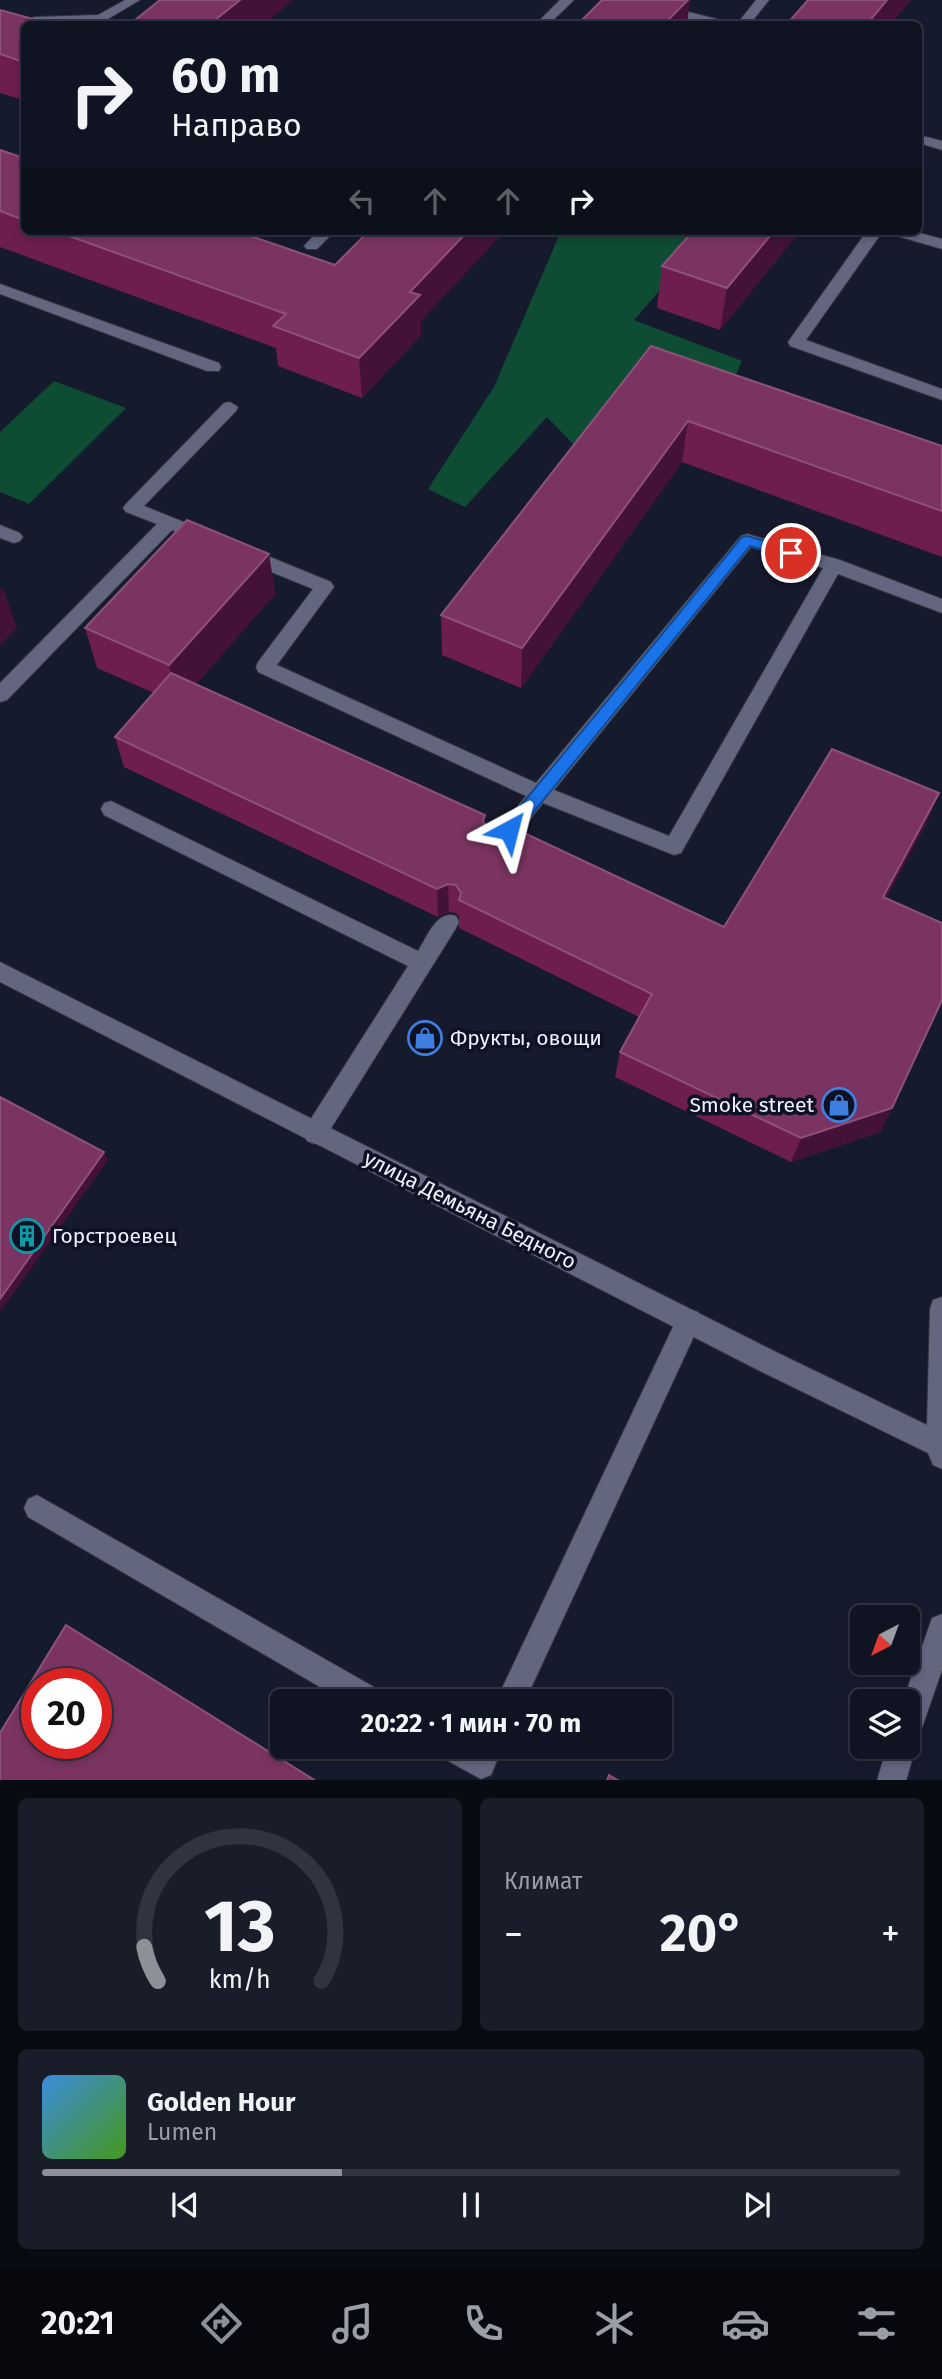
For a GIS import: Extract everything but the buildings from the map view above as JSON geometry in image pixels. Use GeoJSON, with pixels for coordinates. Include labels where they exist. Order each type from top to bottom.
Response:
{"type":"FeatureCollection","features":[{"type":"Feature","properties":{"kind":"street"},"geometry":{"type":"LineString","coordinates":[[56,21],[101,19],[134,0]]}},
{"type":"Feature","properties":{"kind":"street"},"geometry":{"type":"LineString","coordinates":[[545,21],[568,0]]}},
{"type":"Feature","properties":{"kind":"street"},"geometry":{"type":"LineString","coordinates":[[625,0],[708,21]]}},
{"type":"Feature","properties":{"kind":"street"},"geometry":{"type":"LineString","coordinates":[[746,21],[763,0]]}},
{"type":"Feature","properties":{"kind":"street"},"geometry":{"type":"LineString","coordinates":[[922,140],[942,146]]}},
{"type":"Feature","properties":{"kind":"street"},"geometry":{"type":"LineString","coordinates":[[312,246],[323,235]]}},
{"type":"Feature","properties":{"kind":"street"},"geometry":{"type":"LineString","coordinates":[[872,235],[796,342],[942,395]]}},
{"type":"Feature","properties":{"kind":"street"},"geometry":{"type":"LineString","coordinates":[[909,235],[942,244]]}},
{"type":"Feature","properties":{"kind":"street"},"geometry":{"type":"LineString","coordinates":[[0,289],[213,367]]}},
{"type":"Feature","properties":{"kind":"street"},"geometry":{"type":"LineString","coordinates":[[230,407],[132,508],[325,587],[265,667],[539,793],[674,848],[834,565]]}},
{"type":"Feature","properties":{"kind":"street"},"geometry":{"type":"LineString","coordinates":[[0,695],[169,522]]}},
{"type":"Feature","properties":{"kind":"street"},"geometry":{"type":"LineString","coordinates":[[495,849],[747,540],[834,565],[942,606]]}},
{"type":"Feature","properties":{"kind":"street"},"geometry":{"type":"LineString","coordinates":[[111,809],[422,963]]}},
{"type":"Feature","properties":{"kind":"street"},"geometry":{"type":"LineString","coordinates":[[315,1133],[448,922]]}},
{"type":"Feature","properties":{"kind":"street","name":"улица Демьяна Бедного"},"geometry":{"type":"LineString","coordinates":[[0,971],[941,1449]]}},
{"type":"Feature","properties":{"kind":"street"},"geometry":{"type":"LineString","coordinates":[[941,1449],[942,1309]]}},
{"type":"Feature","properties":{"kind":"street"},"geometry":{"type":"LineString","coordinates":[[516,1689],[689,1321]]}},
{"type":"Feature","properties":{"kind":"street"},"geometry":{"type":"LineString","coordinates":[[37,1507],[350,1689]]}},
{"type":"Feature","properties":{"kind":"street"},"geometry":{"type":"LineString","coordinates":[[920,1693],[942,1628]]}},
{"type":"Feature","properties":{"kind":"street"},"geometry":{"type":"LineString","coordinates":[[471,1759],[481,1765],[484,1759]]}},
{"type":"Feature","properties":{"kind":"street"},"geometry":{"type":"LineString","coordinates":[[891,1780],[898,1759]]}},
{"type":"Feature","properties":{"kind":"green space"},"geometry":{"type":"Polygon","coordinates":[[[559,235],[708,235],[634,320],[742,361],[724,402],[575,446],[547,417],[465,507],[428,489],[494,387],[559,235]]]}},
{"type":"Feature","properties":{"kind":"green space"},"geometry":{"type":"Polygon","coordinates":[[[54,381],[126,408],[29,504],[0,492],[0,432],[54,381]]]}},
{"type":"Feature","properties":{"kind":"place","name":"Фрукты, овощи"},"geometry":{"type":"Point","coordinates":[425,1038]}},
{"type":"Feature","properties":{"kind":"place","name":"Smoke street"},"geometry":{"type":"Point","coordinates":[839,1105]}},
{"type":"Feature","properties":{"kind":"place","name":"Горстроевец"},"geometry":{"type":"Point","coordinates":[27,1236]}},
{"type":"Feature","properties":{"kind":"route"},"geometry":{"type":"LineString","coordinates":[[509,830],[747,540],[791,553]]}}]}
